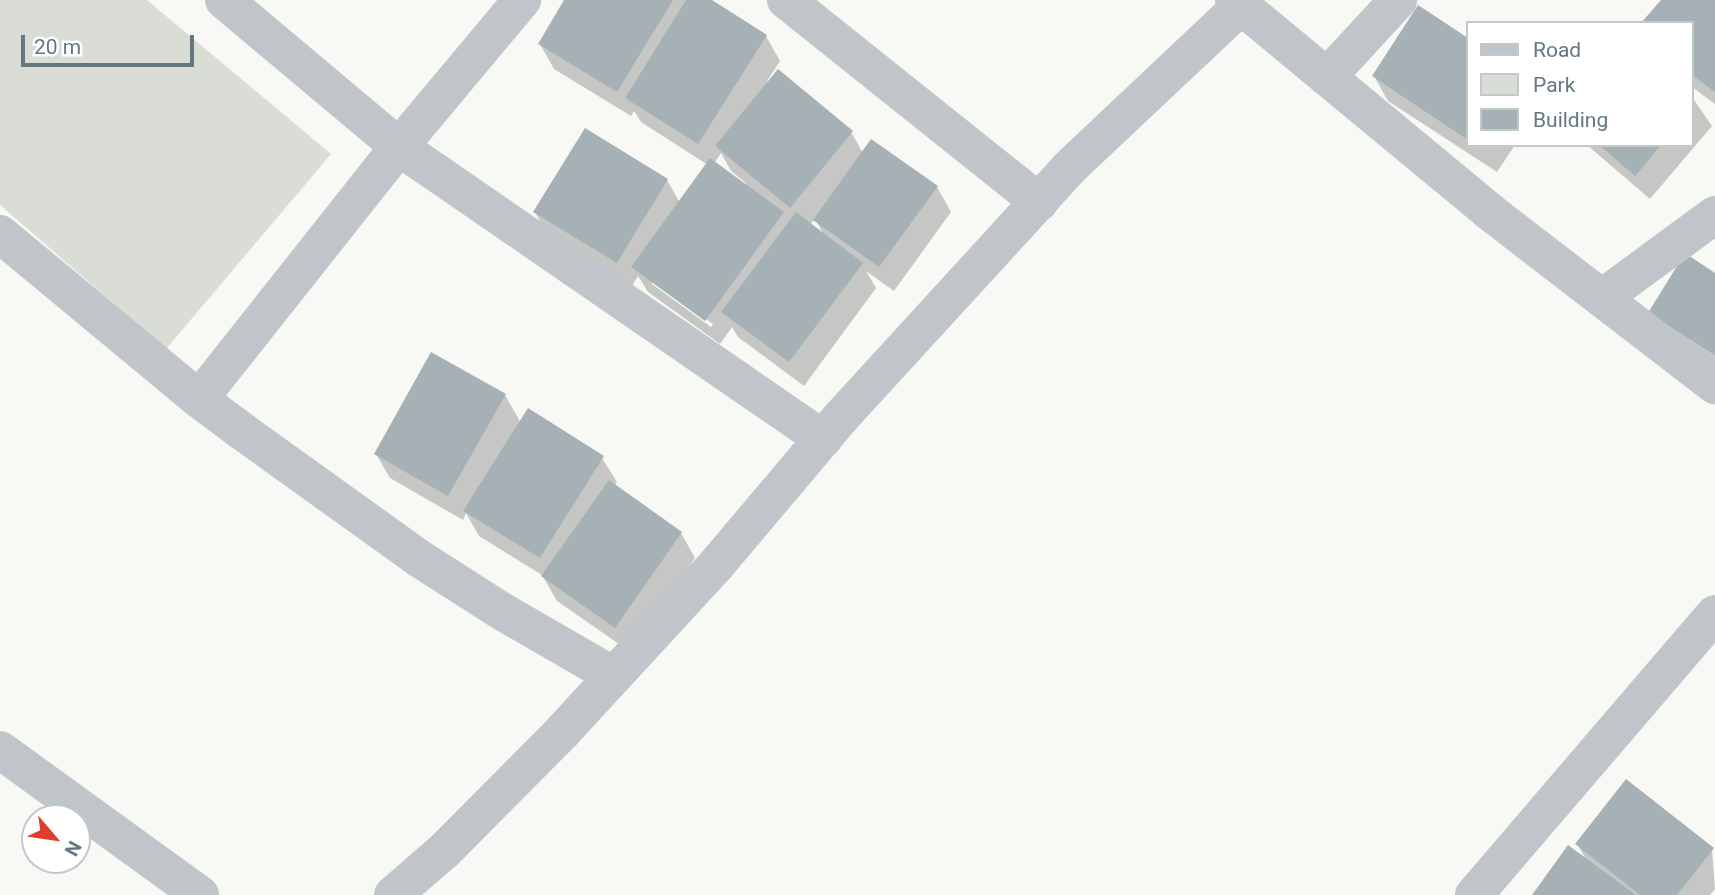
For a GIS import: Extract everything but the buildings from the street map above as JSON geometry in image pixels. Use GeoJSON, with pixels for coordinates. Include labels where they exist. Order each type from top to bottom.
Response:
{"type":"FeatureCollection","features":[{"type":"Feature","properties":{"kind":"street"},"geometry":{"type":"LineString","coordinates":[[224,0],[399,147],[823,439]]}},
{"type":"Feature","properties":{"kind":"street"},"geometry":{"type":"LineString","coordinates":[[198,399],[399,147],[522,0]]}},
{"type":"Feature","properties":{"kind":"street"},"geometry":{"type":"LineString","coordinates":[[786,0],[1039,202]]}},
{"type":"Feature","properties":{"kind":"street"},"geometry":{"type":"LineString","coordinates":[[1327,77],[1398,0]]}},
{"type":"Feature","properties":{"kind":"street"},"geometry":{"type":"LineString","coordinates":[[393,895],[445,850],[614,676],[716,565],[823,439],[1069,168],[1237,3],[1489,212],[1715,385]]}},
{"type":"Feature","properties":{"kind":"street"},"geometry":{"type":"LineString","coordinates":[[1602,298],[1715,215]]}},
{"type":"Feature","properties":{"kind":"street"},"geometry":{"type":"LineString","coordinates":[[0,234],[198,399],[420,559],[503,612],[614,676]]}},
{"type":"Feature","properties":{"kind":"street"},"geometry":{"type":"LineString","coordinates":[[1475,895],[1715,614]]}},
{"type":"Feature","properties":{"kind":"street"},"geometry":{"type":"LineString","coordinates":[[0,750],[200,895]]}},
{"type":"Feature","properties":{"kind":"green space"},"geometry":{"type":"Polygon","coordinates":[[[0,0],[147,0],[331,154],[166,349],[0,205],[0,0]]]}}]}
